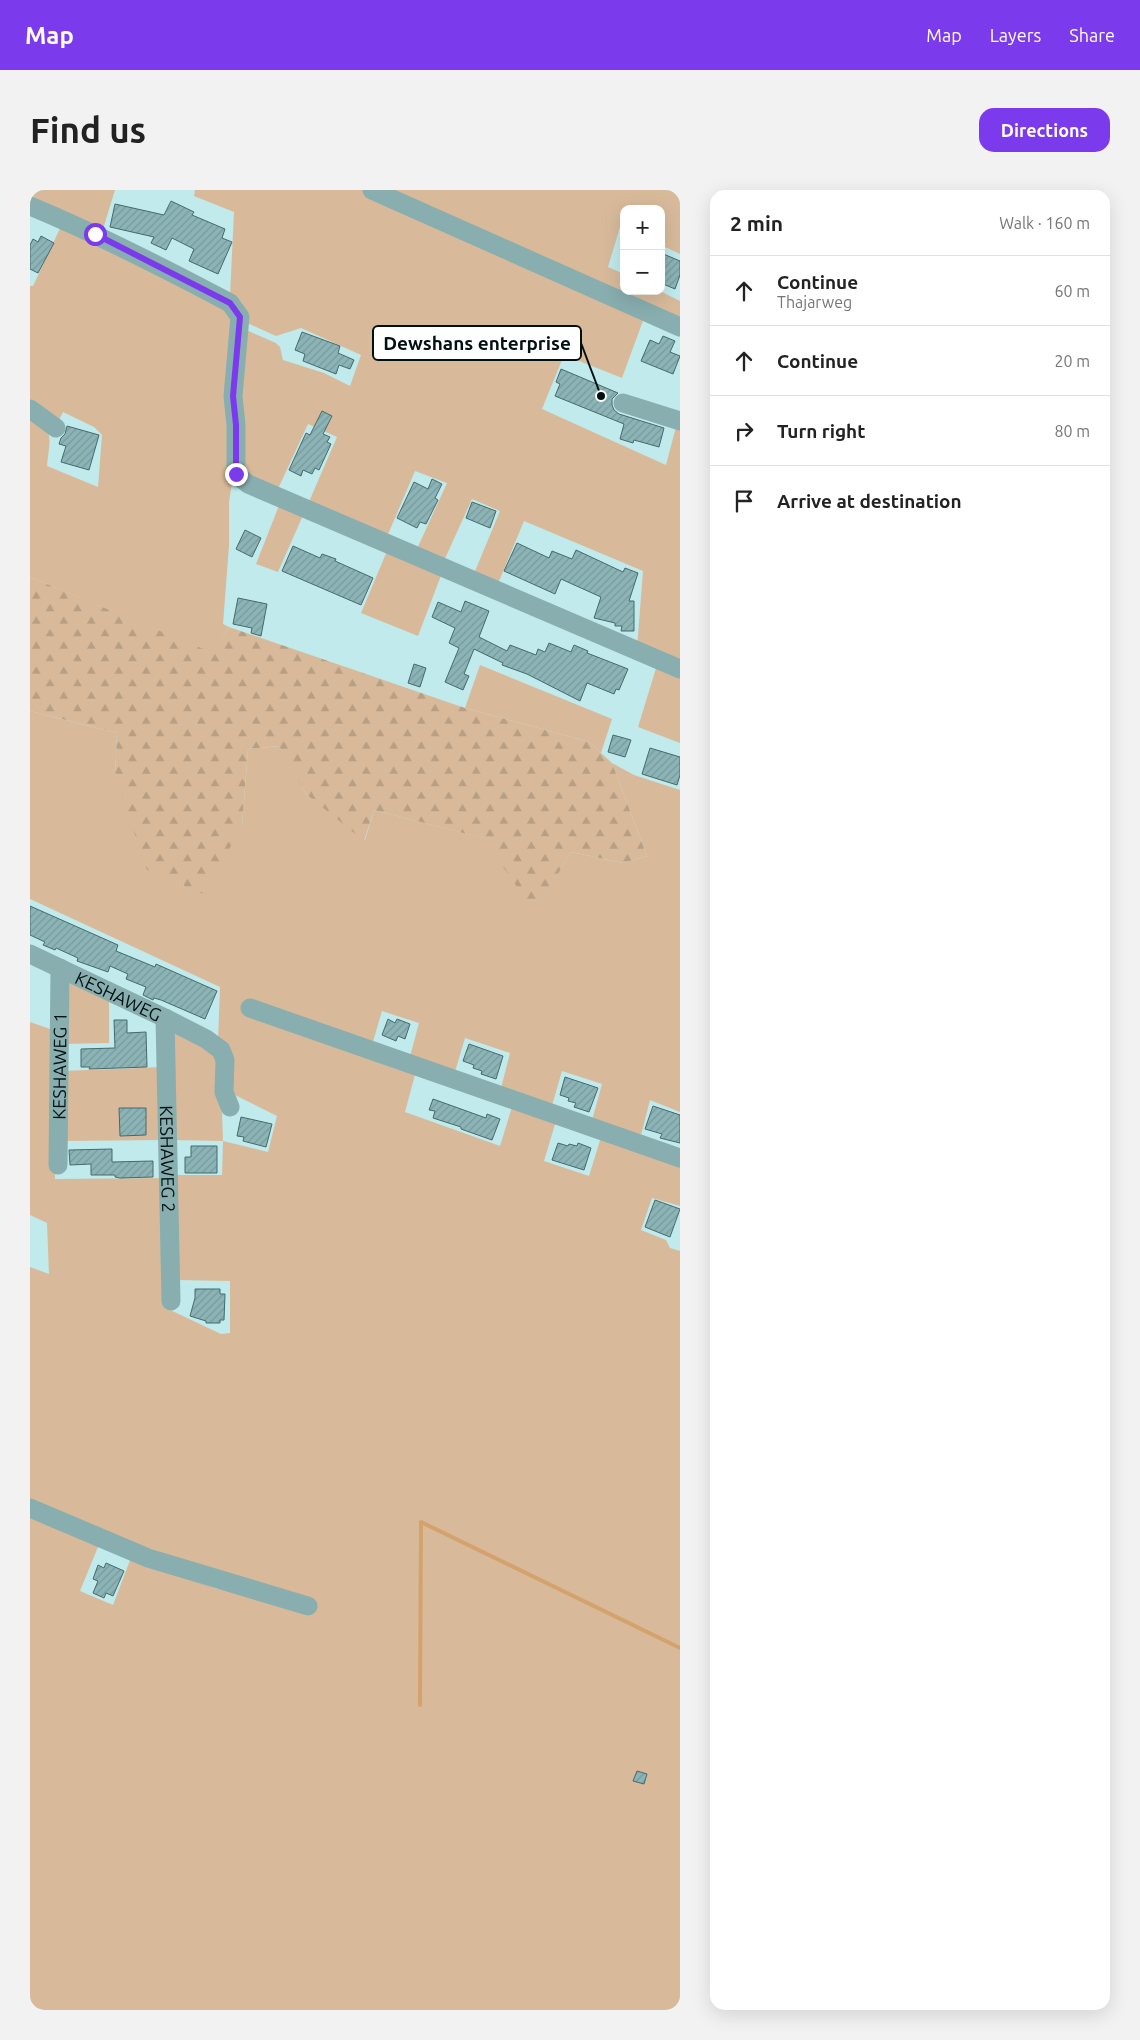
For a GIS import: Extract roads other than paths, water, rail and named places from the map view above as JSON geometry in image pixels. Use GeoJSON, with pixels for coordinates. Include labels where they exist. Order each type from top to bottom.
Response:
{"type":"FeatureCollection","features":[{"type":"Feature","properties":{"kind":"street"},"geometry":{"type":"LineString","coordinates":[[372,190],[680,327]]}},
{"type":"Feature","properties":{"kind":"street"},"geometry":{"type":"LineString","coordinates":[[30,206],[104,238],[230,303],[240,317],[233,396],[236,425],[236,474],[248,484],[680,669]]}},
{"type":"Feature","properties":{"kind":"street"},"geometry":{"type":"LineString","coordinates":[[623,403],[680,421]]}},
{"type":"Feature","properties":{"kind":"street"},"geometry":{"type":"LineString","coordinates":[[30,409],[56,428]]}},
{"type":"Feature","properties":{"kind":"street","name":"KESHAWEG"},"geometry":{"type":"LineString","coordinates":[[30,954],[165,1018],[206,1039],[221,1050],[225,1060],[224,1092],[230,1107]]}},
{"type":"Feature","properties":{"kind":"street","name":"KESHAWEG 1"},"geometry":{"type":"LineString","coordinates":[[58,1165],[60,968]]}},
{"type":"Feature","properties":{"kind":"street"},"geometry":{"type":"LineString","coordinates":[[250,1008],[680,1158]]}},
{"type":"Feature","properties":{"kind":"street","name":"KESHAWEG 2"},"geometry":{"type":"LineString","coordinates":[[165,1018],[171,1301]]}},
{"type":"Feature","properties":{"kind":"street"},"geometry":{"type":"LineString","coordinates":[[30,1508],[148,1558],[308,1606]]}},
{"type":"Feature","properties":{"kind":"waterway"},"geometry":{"type":"LineString","coordinates":[[420,1705],[421,1522],[680,1648]]}},
{"type":"Feature","properties":{"kind":"place","name":"Dewshans enterprise"},"geometry":{"type":"Point","coordinates":[601,396]}}]}
